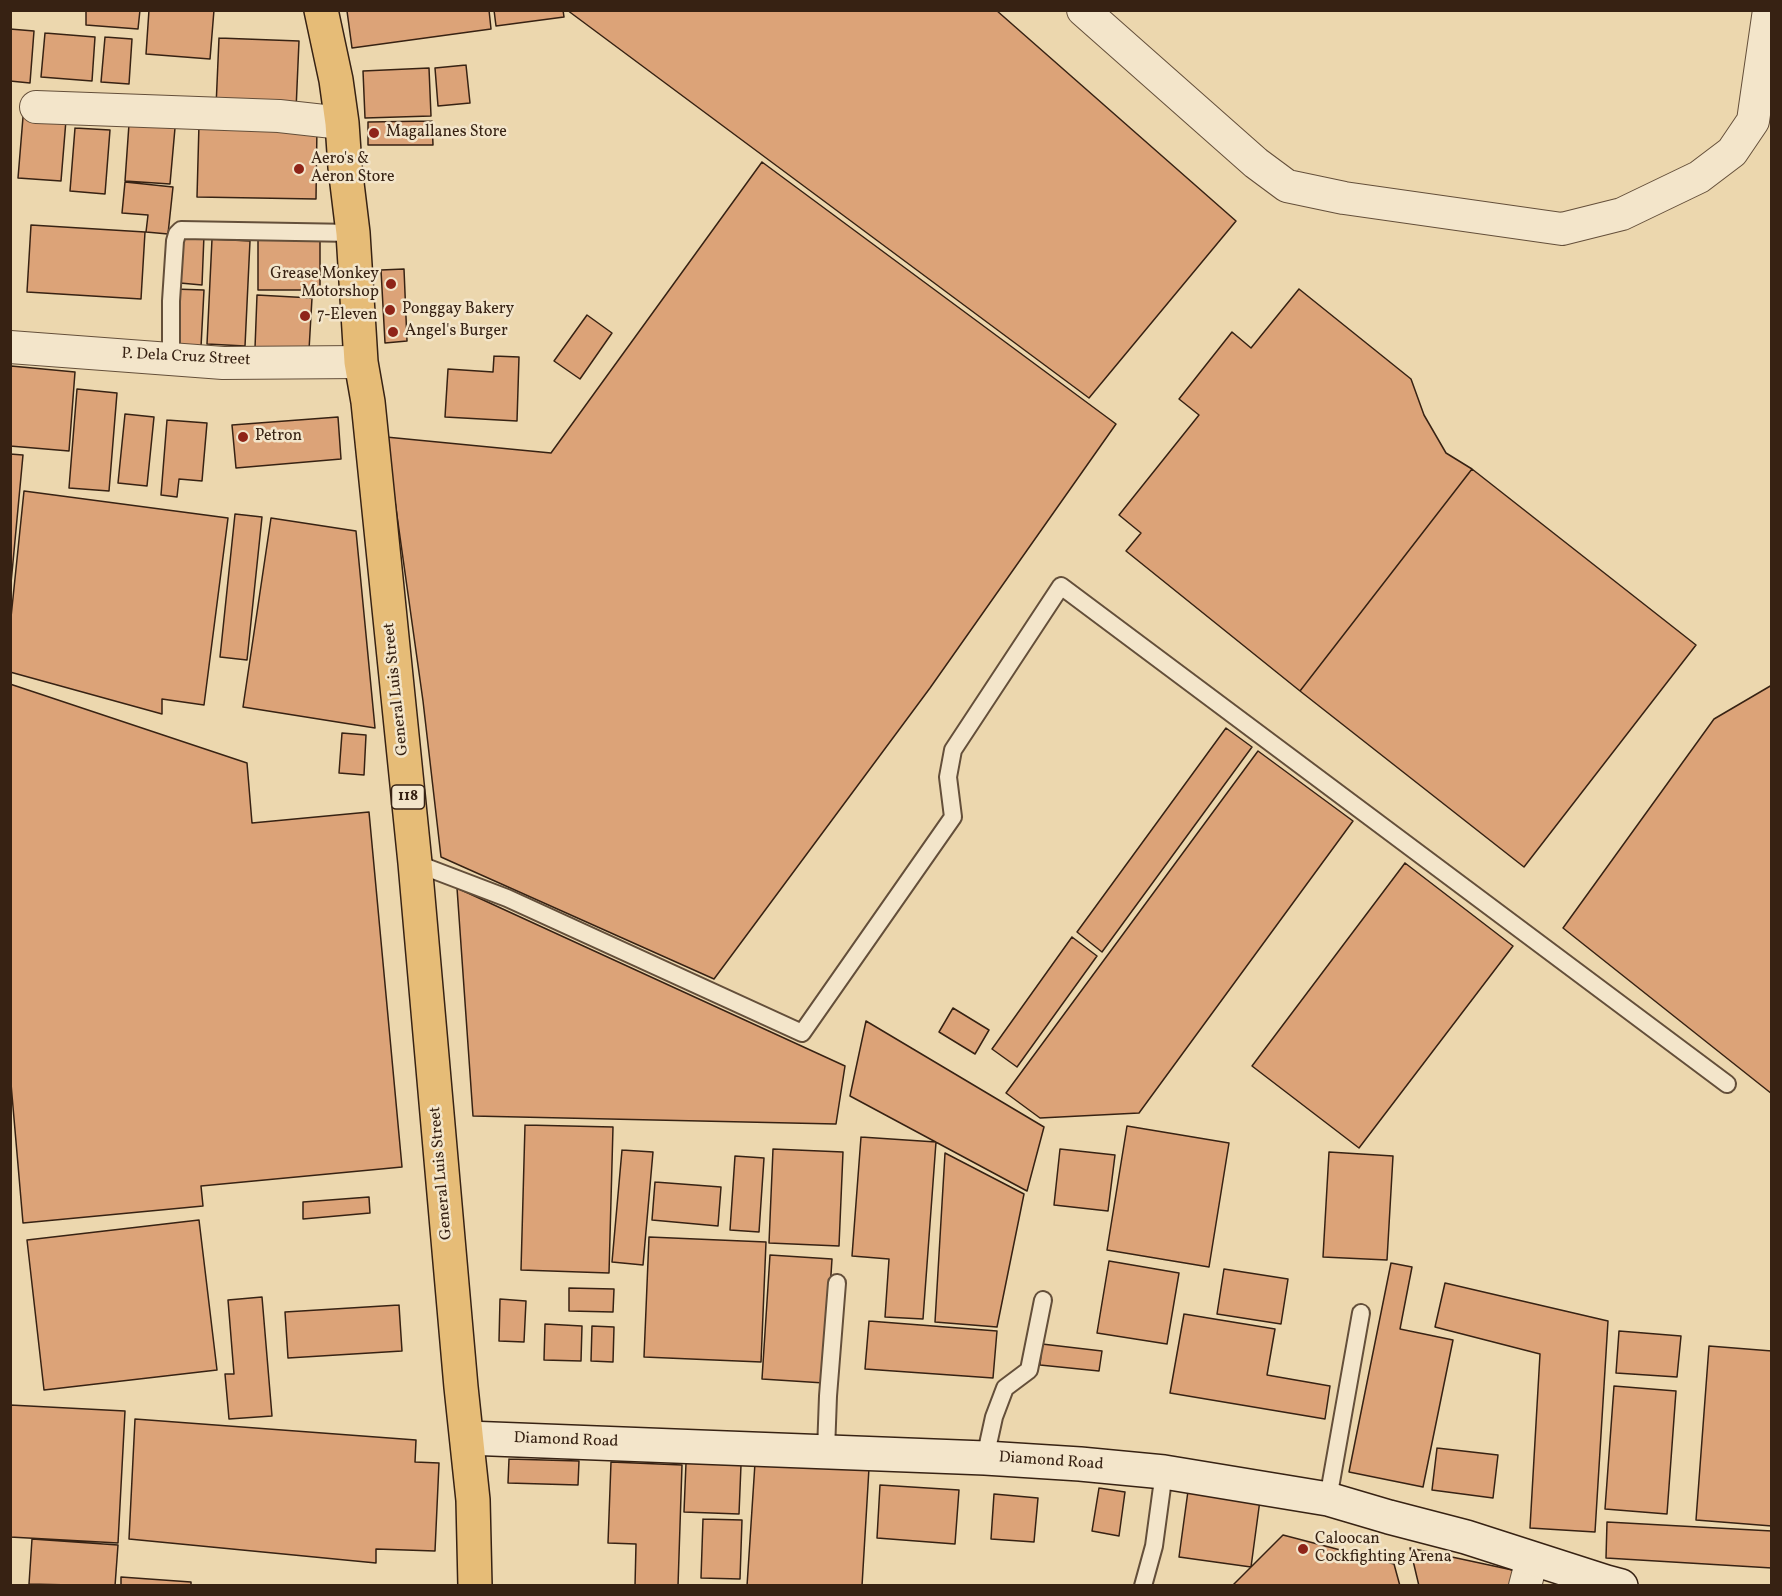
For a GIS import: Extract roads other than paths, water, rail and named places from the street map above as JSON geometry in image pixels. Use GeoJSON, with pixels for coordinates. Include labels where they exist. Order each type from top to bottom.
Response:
{"type":"FeatureCollection","features":[{"type":"Feature","properties":{"kind":"main road","name":"General Luis Street"},"geometry":{"type":"LineString","coordinates":[[321,10],[336,80],[342,123],[353,233],[361,362],[368,402],[415,863],[473,1500],[476,1586]]}},
{"type":"Feature","properties":{"kind":"main road","name":"Diamond Road"},"geometry":{"type":"LineString","coordinates":[[467,1438],[986,1458],[1164,1472],[1328,1499],[1466,1538],[1529,1572],[1621,1586]]}},
{"type":"Feature","properties":{"kind":"street"},"geometry":{"type":"LineString","coordinates":[[1083,10],[1256,163],[1287,186],[1344,198],[1562,229],[1622,214],[1699,177],[1732,152],[1753,121],[1769,10]]}},
{"type":"Feature","properties":{"kind":"street"},"geometry":{"type":"LineString","coordinates":[[36,107],[279,116],[342,123]]}},
{"type":"Feature","properties":{"kind":"street","name":"P. Dela Cruz Street"},"geometry":{"type":"LineString","coordinates":[[10,347],[223,363],[361,362]]}},
{"type":"Feature","properties":{"kind":"lane"},"geometry":{"type":"LineString","coordinates":[[171,358],[171,301],[175,241],[181,230],[353,233]]}},
{"type":"Feature","properties":{"kind":"lane"},"geometry":{"type":"LineString","coordinates":[[415,863],[507,898],[802,1033],[953,817],[948,777],[953,750],[1061,586],[1726,1084]]}},
{"type":"Feature","properties":{"kind":"lane"},"geometry":{"type":"LineString","coordinates":[[826,1451],[837,1282]]}},
{"type":"Feature","properties":{"kind":"lane"},"geometry":{"type":"LineString","coordinates":[[986,1458],[993,1418],[1005,1388],[1029,1370],[1043,1300]]}},
{"type":"Feature","properties":{"kind":"lane"},"geometry":{"type":"LineString","coordinates":[[1328,1499],[1361,1313]]}},
{"type":"Feature","properties":{"kind":"lane"},"geometry":{"type":"LineString","coordinates":[[1143,1586],[1154,1546],[1164,1472]]}},
{"type":"Feature","properties":{"kind":"place","name":"Magallanes Store"},"geometry":{"type":"Point","coordinates":[374,133]}},
{"type":"Feature","properties":{"kind":"place","name":"Aero's & Aeron Store"},"geometry":{"type":"Point","coordinates":[299,169]}},
{"type":"Feature","properties":{"kind":"place","name":"Grease Monkey Motorshop"},"geometry":{"type":"Point","coordinates":[391,284]}},
{"type":"Feature","properties":{"kind":"place","name":"Ponggay Bakery"},"geometry":{"type":"Point","coordinates":[390,310]}},
{"type":"Feature","properties":{"kind":"place","name":"7-Eleven"},"geometry":{"type":"Point","coordinates":[305,316]}},
{"type":"Feature","properties":{"kind":"place","name":"Angel's Burger"},"geometry":{"type":"Point","coordinates":[393,332]}},
{"type":"Feature","properties":{"kind":"place","name":"Petron"},"geometry":{"type":"Point","coordinates":[243,437]}},
{"type":"Feature","properties":{"kind":"place","name":"Caloocan Cockfighting Arena"},"geometry":{"type":"Point","coordinates":[1303,1549]}}]}
